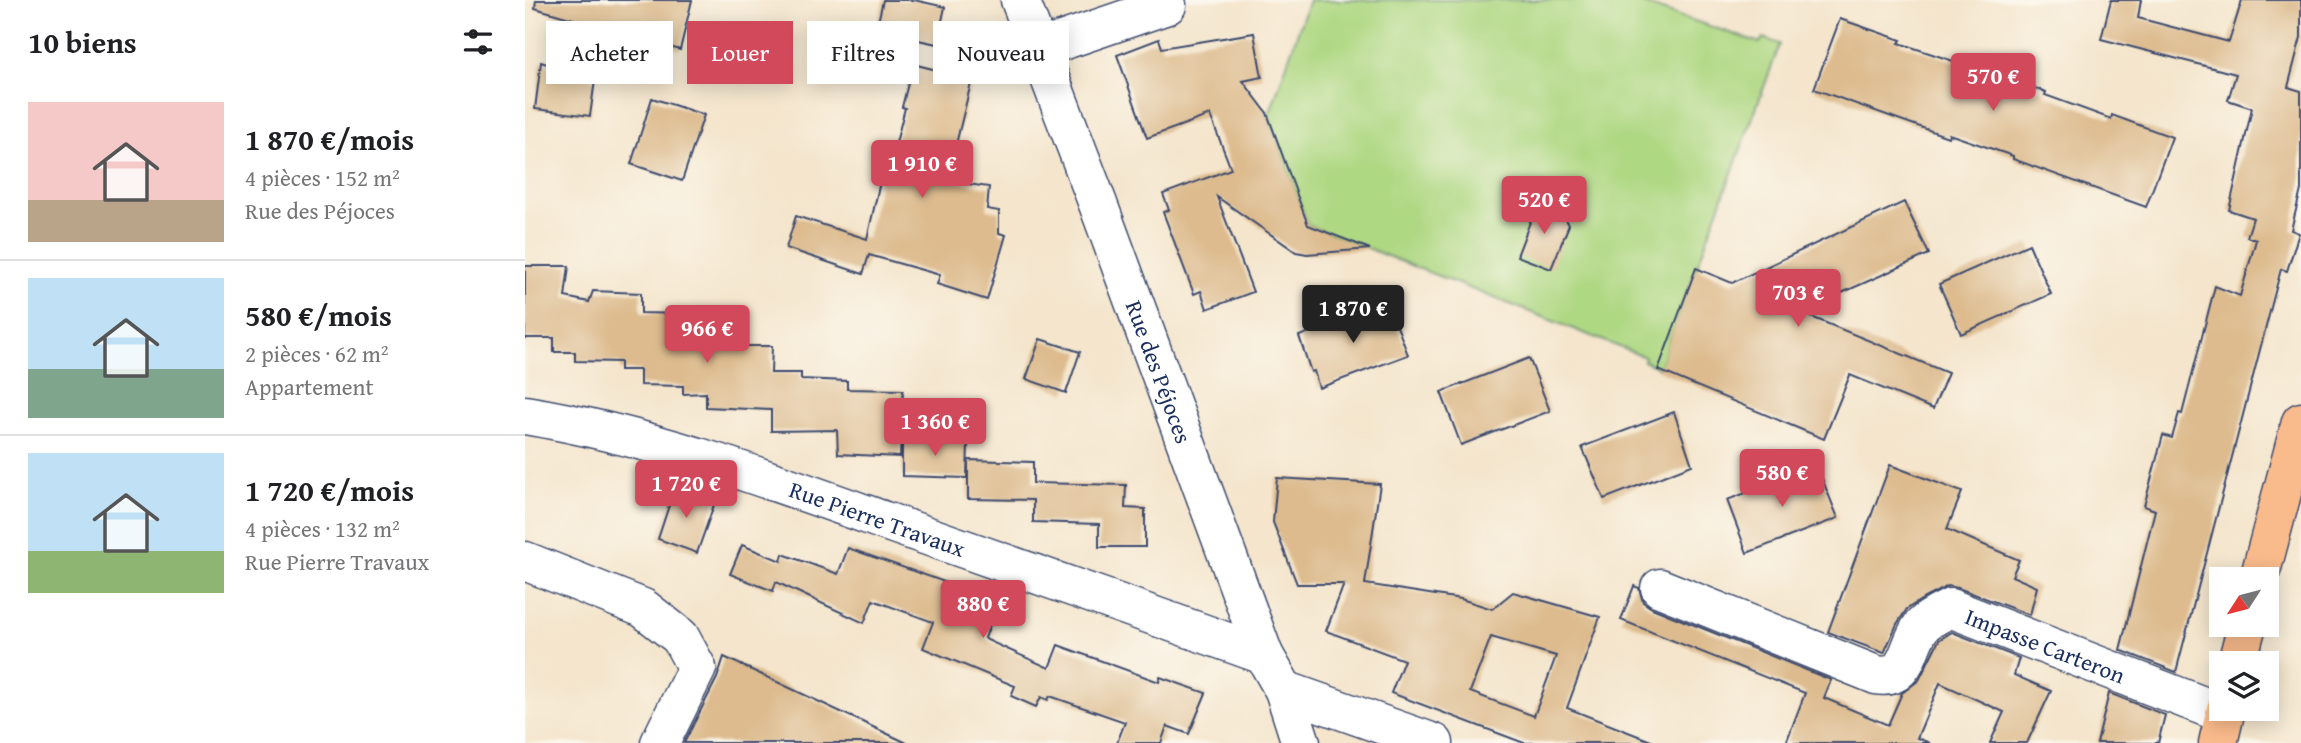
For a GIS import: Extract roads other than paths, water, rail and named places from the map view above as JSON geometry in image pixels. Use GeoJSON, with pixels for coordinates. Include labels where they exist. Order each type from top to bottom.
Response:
{"type":"FeatureCollection","features":[{"type":"Feature","properties":{"kind":"main road"},"geometry":{"type":"LineString","coordinates":[[2262,567],[2301,422]]}},
{"type":"Feature","properties":{"kind":"street","name":"Rue des Péjoces"},"geometry":{"type":"LineString","coordinates":[[1020,0],[1028,21]]}},
{"type":"Feature","properties":{"kind":"street"},"geometry":{"type":"LineString","coordinates":[[1069,38],[1167,5]]}},
{"type":"Feature","properties":{"kind":"street","name":"Rue des Péjoces"},"geometry":{"type":"LineString","coordinates":[[1052,84],[1264,655],[1285,690],[1301,743]]}},
{"type":"Feature","properties":{"kind":"street","name":"Rue Pierre Travaux"},"geometry":{"type":"LineString","coordinates":[[525,415],[576,424],[701,459],[1264,655]]}},
{"type":"Feature","properties":{"kind":"street"},"geometry":{"type":"LineString","coordinates":[[525,561],[643,608],[680,637],[697,667],[660,743]]}},
{"type":"Feature","properties":{"kind":"street","name":"Impasse Carteron"},"geometry":{"type":"LineString","coordinates":[[1660,588],[1876,675],[1888,677],[1898,673],[1922,625],[1950,608],[2223,722]]}},
{"type":"Feature","properties":{"kind":"street"},"geometry":{"type":"LineString","coordinates":[[1285,690],[1434,743]]}}]}
